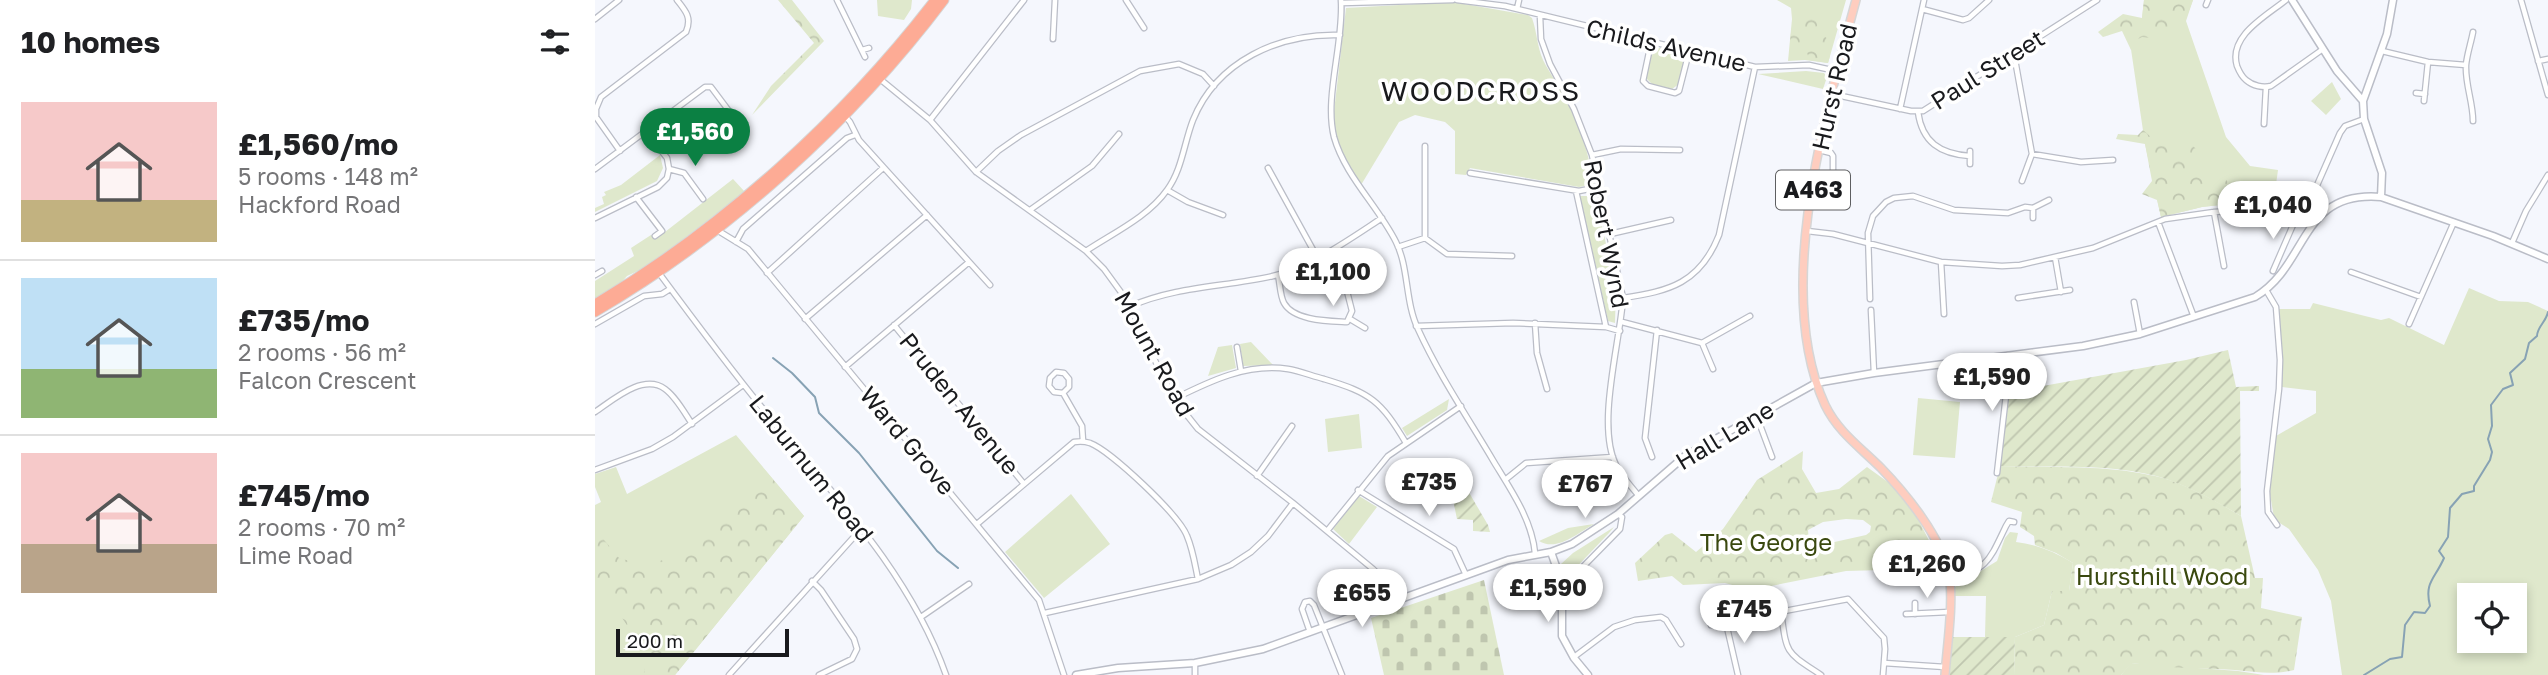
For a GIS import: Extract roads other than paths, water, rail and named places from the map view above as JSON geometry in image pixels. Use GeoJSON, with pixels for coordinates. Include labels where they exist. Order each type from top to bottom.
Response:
{"type":"FeatureCollection","features":[{"type":"Feature","properties":{"kind":"highway"},"geometry":{"type":"LineString","coordinates":[[715,227],[877,77],[935,0]]}},
{"type":"Feature","properties":{"kind":"highway"},"geometry":{"type":"LineString","coordinates":[[595,312],[715,227],[844,115],[944,0]]}},
{"type":"Feature","properties":{"kind":"highway"},"geometry":{"type":"LineString","coordinates":[[595,304],[656,270]]}},
{"type":"Feature","properties":{"kind":"main road","name":"Hurst Road"},"geometry":{"type":"LineString","coordinates":[[1816,383],[1806,328],[1803,289],[1807,231],[1831,93],[1856,0]]}},
{"type":"Feature","properties":{"kind":"main road","name":"A463"},"geometry":{"type":"LineString","coordinates":[[1816,383],[1834,421],[1913,505],[1944,559],[1949,582],[1945,671]]}},
{"type":"Feature","properties":{"kind":"street"},"geometry":{"type":"LineString","coordinates":[[595,19],[619,0]]}},
{"type":"Feature","properties":{"kind":"street"},"geometry":{"type":"LineString","coordinates":[[620,151],[596,117],[598,104],[601,97],[686,32],[689,24],[687,14],[677,0]]}},
{"type":"Feature","properties":{"kind":"street"},"geometry":{"type":"LineString","coordinates":[[837,0],[865,57]]}},
{"type":"Feature","properties":{"kind":"street"},"geometry":{"type":"LineString","coordinates":[[930,120],[1024,0]]}},
{"type":"Feature","properties":{"kind":"street"},"geometry":{"type":"LineString","coordinates":[[1053,39],[1055,0]]}},
{"type":"Feature","properties":{"kind":"street"},"geometry":{"type":"LineString","coordinates":[[1126,0],[1144,28]]}},
{"type":"Feature","properties":{"kind":"street","name":"Childs Avenue"},"geometry":{"type":"LineString","coordinates":[[1341,1],[1453,0],[1486,3],[1755,67],[1809,65],[1836,71]]}},
{"type":"Feature","properties":{"kind":"street"},"geometry":{"type":"LineString","coordinates":[[1517,9],[1519,0]]}},
{"type":"Feature","properties":{"kind":"street"},"geometry":{"type":"LineString","coordinates":[[1900,108],[1924,0]]}},
{"type":"Feature","properties":{"kind":"street"},"geometry":{"type":"LineString","coordinates":[[1922,9],[1963,20],[1989,0]]}},
{"type":"Feature","properties":{"kind":"street","name":"Paul Street"},"geometry":{"type":"LineString","coordinates":[[1831,93],[1923,111],[2097,0]]}},
{"type":"Feature","properties":{"kind":"street"},"geometry":{"type":"LineString","coordinates":[[2286,0],[2245,33],[2237,47],[2236,60],[2244,78],[2253,84],[2266,87],[2323,49]]}},
{"type":"Feature","properties":{"kind":"street"},"geometry":{"type":"LineString","coordinates":[[2292,0],[2337,71],[2363,101]]}},
{"type":"Feature","properties":{"kind":"street"},"geometry":{"type":"LineString","coordinates":[[2381,197],[2382,173],[2364,120],[2363,101],[2382,51],[2393,0]]}},
{"type":"Feature","properties":{"kind":"street"},"geometry":{"type":"LineString","coordinates":[[2521,0],[2548,95]]}},
{"type":"Feature","properties":{"kind":"street"},"geometry":{"type":"LineString","coordinates":[[1341,1],[1333,112],[1335,138],[1345,162],[1398,247],[1416,326],[1518,501],[1535,553]]}},
{"type":"Feature","properties":{"kind":"street","name":"Robert Wynd"},"geometry":{"type":"LineString","coordinates":[[1540,16],[1541,39],[1550,64],[1574,109],[1592,155],[1610,234],[1623,298],[1609,407],[1609,446],[1616,465],[1638,495]]}},
{"type":"Feature","properties":{"kind":"street"},"geometry":{"type":"LineString","coordinates":[[2473,32],[2468,43],[2466,65],[2473,103],[2473,121]]}},
{"type":"Feature","properties":{"kind":"street"},"geometry":{"type":"LineString","coordinates":[[1086,251],[1145,212],[1167,190],[1179,167],[1199,106],[1225,74],[1257,51],[1296,37],[1340,35]]}},
{"type":"Feature","properties":{"kind":"street"},"geometry":{"type":"LineString","coordinates":[[1651,43],[1643,81],[1648,86],[1661,90],[1675,93],[1679,91],[1689,52]]}},
{"type":"Feature","properties":{"kind":"street"},"geometry":{"type":"LineString","coordinates":[[862,50],[869,48]]}},
{"type":"Feature","properties":{"kind":"street"},"geometry":{"type":"LineString","coordinates":[[2382,51],[2428,62],[2466,65]]}},
{"type":"Feature","properties":{"kind":"street"},"geometry":{"type":"LineString","coordinates":[[2014,54],[2032,154],[2022,181]]}},
{"type":"Feature","properties":{"kind":"street"},"geometry":{"type":"LineString","coordinates":[[2538,61],[2548,59]]}},
{"type":"Feature","properties":{"kind":"street"},"geometry":{"type":"LineString","coordinates":[[2416,93],[2425,98],[2428,62]]}},
{"type":"Feature","properties":{"kind":"street"},"geometry":{"type":"LineString","coordinates":[[976,172],[1021,135],[1140,71],[1179,64],[1203,74],[1214,86]]}},
{"type":"Feature","properties":{"kind":"street"},"geometry":{"type":"LineString","coordinates":[[1623,298],[1668,290],[1701,268],[1710,256],[1719,235],[1755,67]]}},
{"type":"Feature","properties":{"kind":"street","name":"Mount Road"},"geometry":{"type":"LineString","coordinates":[[877,77],[930,120],[976,172],[1086,251],[1104,269],[1131,306],[1174,399],[1198,429],[1383,578],[1392,603]]}},
{"type":"Feature","properties":{"kind":"street"},"geometry":{"type":"LineString","coordinates":[[595,169],[708,85],[729,111]]}},
{"type":"Feature","properties":{"kind":"street"},"geometry":{"type":"LineString","coordinates":[[2264,124],[2266,87]]}},
{"type":"Feature","properties":{"kind":"street"},"geometry":{"type":"LineString","coordinates":[[1918,112],[1920,126],[1929,142],[1950,153],[1970,154],[1970,164]]}},
{"type":"Feature","properties":{"kind":"street"},"geometry":{"type":"LineString","coordinates":[[844,115],[855,135],[883,168],[990,285]]}},
{"type":"Feature","properties":{"kind":"street"},"geometry":{"type":"LineString","coordinates":[[2307,208],[2340,133],[2345,126],[2364,120]]}},
{"type":"Feature","properties":{"kind":"street"},"geometry":{"type":"LineString","coordinates":[[595,218],[663,182],[669,169],[667,158],[646,131]]}},
{"type":"Feature","properties":{"kind":"street"},"geometry":{"type":"LineString","coordinates":[[1030,209],[1092,166],[1119,134]]}},
{"type":"Feature","properties":{"kind":"street"},"geometry":{"type":"LineString","coordinates":[[736,242],[743,229],[847,138],[855,135]]}},
{"type":"Feature","properties":{"kind":"street"},"geometry":{"type":"LineString","coordinates":[[1425,146],[1425,238]]}},
{"type":"Feature","properties":{"kind":"street"},"geometry":{"type":"LineString","coordinates":[[1592,155],[1621,149],[1680,150]]}},
{"type":"Feature","properties":{"kind":"street"},"geometry":{"type":"LineString","coordinates":[[1819,150],[1833,156],[1833,182]]}},
{"type":"Feature","properties":{"kind":"street"},"geometry":{"type":"LineString","coordinates":[[2032,154],[2081,162],[2113,160]]}},
{"type":"Feature","properties":{"kind":"street"},"geometry":{"type":"LineString","coordinates":[[767,273],[883,168]]}},
{"type":"Feature","properties":{"kind":"street"},"geometry":{"type":"LineString","coordinates":[[1268,168],[1317,257]]}},
{"type":"Feature","properties":{"kind":"street"},"geometry":{"type":"LineString","coordinates":[[669,169],[684,173],[703,199]]}},
{"type":"Feature","properties":{"kind":"street"},"geometry":{"type":"LineString","coordinates":[[1470,173],[1576,191],[1599,187]]}},
{"type":"Feature","properties":{"kind":"street"},"geometry":{"type":"LineString","coordinates":[[2512,243],[2526,211],[2548,176]]}},
{"type":"Feature","properties":{"kind":"street"},"geometry":{"type":"LineString","coordinates":[[1167,190],[1188,202],[1223,215]]}},
{"type":"Feature","properties":{"kind":"street"},"geometry":{"type":"LineString","coordinates":[[1576,191],[1606,327]]}},
{"type":"Feature","properties":{"kind":"street"},"geometry":{"type":"LineString","coordinates":[[1870,299],[1868,233],[1873,216],[1886,202],[1894,198],[1913,196],[1965,211],[2008,212],[2025,207],[2032,208],[2049,200]]}},
{"type":"Feature","properties":{"kind":"street"},"geometry":{"type":"LineString","coordinates":[[636,197],[662,231],[655,236]]}},
{"type":"Feature","properties":{"kind":"street"},"geometry":{"type":"LineString","coordinates":[[2277,525],[2268,512],[2267,491],[2278,402],[2280,360],[2276,307],[2266,290],[2285,268],[2323,212],[2361,197],[2381,197],[2512,243],[2548,259]]}},
{"type":"Feature","properties":{"kind":"street"},"geometry":{"type":"LineString","coordinates":[[2313,198],[2321,202]]}},
{"type":"Feature","properties":{"kind":"street"},"geometry":{"type":"LineString","coordinates":[[2032,208],[2033,218]]}},
{"type":"Feature","properties":{"kind":"street"},"geometry":{"type":"LineString","coordinates":[[1807,231],[1833,234],[1941,262],[2002,266],[2093,248],[2158,222],[2214,212],[2260,208],[2287,213],[2311,226]]}},
{"type":"Feature","properties":{"kind":"street"},"geometry":{"type":"LineString","coordinates":[[2214,212],[2224,267]]}},
{"type":"Feature","properties":{"kind":"street"},"geometry":{"type":"LineString","coordinates":[[805,319],[927,215]]}},
{"type":"Feature","properties":{"kind":"street"},"geometry":{"type":"LineString","coordinates":[[1131,306],[1178,290],[1278,275],[1336,248],[1382,218]]}},
{"type":"Feature","properties":{"kind":"street"},"geometry":{"type":"LineString","coordinates":[[2273,271],[2296,218]]}},
{"type":"Feature","properties":{"kind":"street"},"geometry":{"type":"LineString","coordinates":[[1610,234],[1671,220]]}},
{"type":"Feature","properties":{"kind":"street"},"geometry":{"type":"LineString","coordinates":[[2158,222],[2194,317]]}},
{"type":"Feature","properties":{"kind":"street"},"geometry":{"type":"LineString","coordinates":[[2409,324],[2454,222]]}},
{"type":"Feature","properties":{"kind":"street","name":"Ward Grove"},"geometry":{"type":"LineString","coordinates":[[715,227],[748,249],[1039,600],[1064,675]]}},
{"type":"Feature","properties":{"kind":"street"},"geometry":{"type":"LineString","coordinates":[[1398,247],[1425,238]]}},
{"type":"Feature","properties":{"kind":"street"},"geometry":{"type":"LineString","coordinates":[[1425,238],[1447,254],[1511,256]]}},
{"type":"Feature","properties":{"kind":"street"},"geometry":{"type":"LineString","coordinates":[[1336,248],[1350,302],[1350,319]]}},
{"type":"Feature","properties":{"kind":"street"},"geometry":{"type":"LineString","coordinates":[[2055,257],[2061,292]]}},
{"type":"Feature","properties":{"kind":"street"},"geometry":{"type":"LineString","coordinates":[[845,367],[969,262]]}},
{"type":"Feature","properties":{"kind":"street"},"geometry":{"type":"LineString","coordinates":[[1941,262],[1944,314]]}},
{"type":"Feature","properties":{"kind":"street","name":"Laburnum Road"},"geometry":{"type":"LineString","coordinates":[[656,270],[743,385],[862,528],[921,617],[947,675]]}},
{"type":"Feature","properties":{"kind":"street"},"geometry":{"type":"LineString","coordinates":[[2351,272],[2421,297]]}},
{"type":"Feature","properties":{"kind":"street"},"geometry":{"type":"LineString","coordinates":[[1278,275],[1283,302],[1294,313],[1345,322],[1350,319]]}},
{"type":"Feature","properties":{"kind":"street"},"geometry":{"type":"LineString","coordinates":[[595,324],[644,296],[662,294],[670,289]]}},
{"type":"Feature","properties":{"kind":"street"},"geometry":{"type":"LineString","coordinates":[[2018,298],[2070,290]]}},
{"type":"Feature","properties":{"kind":"street","name":"Hall Lane"},"geometry":{"type":"LineString","coordinates":[[1551,552],[1572,544],[1618,514],[1685,456],[1816,383],[2008,354],[2083,346],[2140,334],[2255,297],[2266,290]]}},
{"type":"Feature","properties":{"kind":"street"},"geometry":{"type":"LineString","coordinates":[[2134,302],[2140,334]]}},
{"type":"Feature","properties":{"kind":"street"},"geometry":{"type":"LineString","coordinates":[[1871,310],[1874,373]]}},
{"type":"Feature","properties":{"kind":"street"},"geometry":{"type":"LineString","coordinates":[[1622,322],[1702,343],[1750,316]]}},
{"type":"Feature","properties":{"kind":"street"},"geometry":{"type":"LineString","coordinates":[[1350,319],[1364,328]]}},
{"type":"Feature","properties":{"kind":"street"},"geometry":{"type":"LineString","coordinates":[[1535,323],[1537,352],[1548,389]]}},
{"type":"Feature","properties":{"kind":"street"},"geometry":{"type":"LineString","coordinates":[[1416,326],[1535,323],[1606,327],[1620,331]]}},
{"type":"Feature","properties":{"kind":"street","name":"Pruden Avenue"},"geometry":{"type":"LineString","coordinates":[[894,325],[1024,484]]}},
{"type":"Feature","properties":{"kind":"street"},"geometry":{"type":"LineString","coordinates":[[1652,457],[1645,438],[1657,330]]}},
{"type":"Feature","properties":{"kind":"street"},"geometry":{"type":"LineString","coordinates":[[1702,343],[1713,369]]}},
{"type":"Feature","properties":{"kind":"street"},"geometry":{"type":"LineString","coordinates":[[1237,347],[1241,371]]}},
{"type":"Feature","properties":{"kind":"street"},"geometry":{"type":"LineString","coordinates":[[1997,473],[2008,378],[2008,354]]}},
{"type":"Feature","properties":{"kind":"street"},"geometry":{"type":"LineString","coordinates":[[1174,399],[1213,380],[1241,371],[1289,369],[1365,393],[1389,414],[1406,443]]}},
{"type":"Feature","properties":{"kind":"street"},"geometry":{"type":"LineString","coordinates":[[1056,372],[1064,373],[1069,379],[1069,387],[1063,393],[1054,392],[1049,386],[1049,378],[1056,372]]}},
{"type":"Feature","properties":{"kind":"street"},"geometry":{"type":"LineString","coordinates":[[595,412],[640,385],[658,385],[666,390],[692,424]]}},
{"type":"Feature","properties":{"kind":"street"},"geometry":{"type":"LineString","coordinates":[[595,470],[652,449],[692,424],[743,385]]}},
{"type":"Feature","properties":{"kind":"street"},"geometry":{"type":"LineString","coordinates":[[1063,393],[1082,426],[1083,441]]}},
{"type":"Feature","properties":{"kind":"street"},"geometry":{"type":"LineString","coordinates":[[1327,531],[1388,456],[1461,406]]}},
{"type":"Feature","properties":{"kind":"street"},"geometry":{"type":"LineString","coordinates":[[1756,416],[1772,457]]}},
{"type":"Feature","properties":{"kind":"street"},"geometry":{"type":"LineString","coordinates":[[1257,476],[1292,425]]}},
{"type":"Feature","properties":{"kind":"street"},"geometry":{"type":"LineString","coordinates":[[977,524],[1074,442],[1083,441],[1095,446],[1118,464],[1172,512],[1187,536],[1198,579]]}},
{"type":"Feature","properties":{"kind":"street"},"geometry":{"type":"LineString","coordinates":[[1505,480],[1526,463],[1613,457]]}},
{"type":"Feature","properties":{"kind":"street"},"geometry":{"type":"LineString","coordinates":[[1358,490],[1454,549],[1467,576]]}},
{"type":"Feature","properties":{"kind":"street"},"geometry":{"type":"LineString","coordinates":[[1045,613],[1198,579],[1231,565],[1251,552],[1268,536],[1293,503]]}},
{"type":"Feature","properties":{"kind":"street"},"geometry":{"type":"LineString","coordinates":[[1562,583],[1571,579],[1620,529],[1622,517],[1618,514]]}},
{"type":"Feature","properties":{"kind":"street"},"geometry":{"type":"LineString","coordinates":[[1949,582],[1988,562],[2009,521],[2014,523]]}},
{"type":"Feature","properties":{"kind":"street"},"geometry":{"type":"LineString","coordinates":[[729,675],[862,528]]}},
{"type":"Feature","properties":{"kind":"street"},"geometry":{"type":"LineString","coordinates":[[1076,675],[1118,668],[1195,663],[1263,649],[1509,560],[1551,552],[1562,583],[1562,636],[1587,675]]}},
{"type":"Feature","properties":{"kind":"street"},"geometry":{"type":"LineString","coordinates":[[812,581],[854,639],[857,649],[852,659],[820,675]]}},
{"type":"Feature","properties":{"kind":"street"},"geometry":{"type":"LineString","coordinates":[[921,617],[969,583]]}},
{"type":"Feature","properties":{"kind":"street"},"geometry":{"type":"LineString","coordinates":[[1711,625],[1848,598],[1884,638],[1883,675]]}},
{"type":"Feature","properties":{"kind":"street"},"geometry":{"type":"LineString","coordinates":[[1310,632],[1302,609],[1305,602],[1310,601],[1342,675]]}},
{"type":"Feature","properties":{"kind":"street"},"geometry":{"type":"LineString","coordinates":[[1915,603],[1915,614]]}},
{"type":"Feature","properties":{"kind":"street"},"geometry":{"type":"LineString","coordinates":[[1660,610],[1661,617]]}},
{"type":"Feature","properties":{"kind":"street"},"geometry":{"type":"LineString","coordinates":[[1781,612],[1787,649],[1792,656],[1821,675]]}},
{"type":"Feature","properties":{"kind":"street"},"geometry":{"type":"LineString","coordinates":[[1906,614],[1949,612]]}},
{"type":"Feature","properties":{"kind":"street"},"geometry":{"type":"LineString","coordinates":[[1574,658],[1614,627],[1636,620],[1661,617],[1667,620],[1677,642]]}},
{"type":"Feature","properties":{"kind":"street"},"geometry":{"type":"LineString","coordinates":[[1726,622],[1738,675]]}},
{"type":"Feature","properties":{"kind":"street"},"geometry":{"type":"LineString","coordinates":[[1195,663],[1195,675]]}},
{"type":"Feature","properties":{"kind":"street"},"geometry":{"type":"LineString","coordinates":[[1884,663],[1945,671]]}},
{"type":"Feature","properties":{"kind":"waterway"},"geometry":{"type":"LineString","coordinates":[[2364,675],[2390,659],[2402,657],[2405,625],[2414,612],[2425,613],[2430,606],[2429,586],[2444,558],[2439,551],[2448,537],[2450,508],[2462,494],[2474,491],[2474,486],[2490,460],[2492,452],[2488,439],[2492,426],[2491,405],[2503,389],[2513,385],[2510,373],[2525,359],[2529,343],[2537,336],[2548,312]]}},
{"type":"Feature","properties":{"kind":"waterway"},"geometry":{"type":"LineString","coordinates":[[773,358],[815,397],[819,413],[859,453],[937,551],[958,568]]}},
{"type":"Feature","properties":{"kind":"district","name":"WOODCROSS"},"geometry":{"type":"Point","coordinates":[1481,91]}},
{"type":"Feature","properties":{"kind":"park label","name":"The George"},"geometry":{"type":"Point","coordinates":[1766,543]}},
{"type":"Feature","properties":{"kind":"park label","name":"Hursthill Wood"},"geometry":{"type":"Point","coordinates":[2162,577]}}]}
